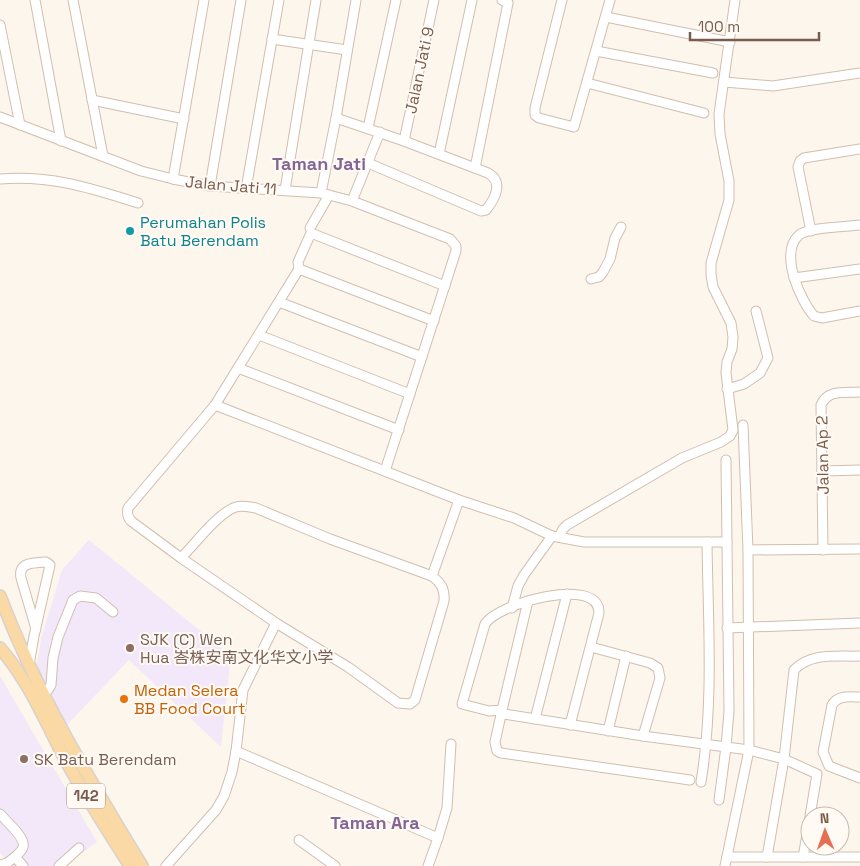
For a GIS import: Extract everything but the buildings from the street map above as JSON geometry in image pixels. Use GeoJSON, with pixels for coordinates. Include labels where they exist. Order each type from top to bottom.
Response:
{"type":"FeatureCollection","features":[{"type":"Feature","properties":{"kind":"main road","name":"142"},"geometry":{"type":"LineString","coordinates":[[0,596],[29,666],[43,694],[90,780],[142,866]]}},
{"type":"Feature","properties":{"kind":"main road","name":"142"},"geometry":{"type":"LineString","coordinates":[[0,648],[17,669],[79,784],[130,866]]}},
{"type":"Feature","properties":{"kind":"street"},"geometry":{"type":"LineString","coordinates":[[35,0],[61,141]]}},
{"type":"Feature","properties":{"kind":"street"},"geometry":{"type":"LineString","coordinates":[[72,0],[103,156]]}},
{"type":"Feature","properties":{"kind":"street"},"geometry":{"type":"LineString","coordinates":[[173,179],[204,0]]}},
{"type":"Feature","properties":{"kind":"street"},"geometry":{"type":"LineString","coordinates":[[210,186],[241,0]]}},
{"type":"Feature","properties":{"kind":"street"},"geometry":{"type":"LineString","coordinates":[[246,189],[279,0]]}},
{"type":"Feature","properties":{"kind":"street"},"geometry":{"type":"LineString","coordinates":[[285,190],[316,0]]}},
{"type":"Feature","properties":{"kind":"street"},"geometry":{"type":"LineString","coordinates":[[310,228],[325,194],[356,0]]}},
{"type":"Feature","properties":{"kind":"street"},"geometry":{"type":"LineString","coordinates":[[368,128],[396,0]]}},
{"type":"Feature","properties":{"kind":"street","name":"Jalan Jati 9"},"geometry":{"type":"LineString","coordinates":[[404,141],[434,0]]}},
{"type":"Feature","properties":{"kind":"street"},"geometry":{"type":"LineString","coordinates":[[439,154],[472,0]]}},
{"type":"Feature","properties":{"kind":"street"},"geometry":{"type":"LineString","coordinates":[[475,168],[505,2],[518,0]]}},
{"type":"Feature","properties":{"kind":"street"},"geometry":{"type":"LineString","coordinates":[[562,0],[535,114],[539,118],[574,127],[610,0]]}},
{"type":"Feature","properties":{"kind":"street"},"geometry":{"type":"LineString","coordinates":[[512,608],[518,586],[524,575],[567,525],[682,458],[720,442],[730,436],[733,430],[726,373],[733,337],[731,323],[713,287],[711,263],[729,200],[719,114],[735,0]]}},
{"type":"Feature","properties":{"kind":"street"},"geometry":{"type":"LineString","coordinates":[[606,17],[730,42]]}},
{"type":"Feature","properties":{"kind":"street"},"geometry":{"type":"LineString","coordinates":[[0,25],[20,125]]}},
{"type":"Feature","properties":{"kind":"street"},"geometry":{"type":"LineString","coordinates":[[272,39],[347,50]]}},
{"type":"Feature","properties":{"kind":"street"},"geometry":{"type":"LineString","coordinates":[[596,51],[713,73]]}},
{"type":"Feature","properties":{"kind":"street"},"geometry":{"type":"LineString","coordinates":[[724,82],[773,86],[860,73]]}},
{"type":"Feature","properties":{"kind":"street"},"geometry":{"type":"LineString","coordinates":[[587,83],[704,113]]}},
{"type":"Feature","properties":{"kind":"street"},"geometry":{"type":"LineString","coordinates":[[92,100],[184,119]]}},
{"type":"Feature","properties":{"kind":"street","name":"Jalan Jati 11"},"geometry":{"type":"LineString","coordinates":[[0,117],[141,171],[173,179],[210,186],[325,194],[352,201],[450,239],[456,246],[456,251],[446,286]]}},
{"type":"Feature","properties":{"kind":"street"},"geometry":{"type":"LineString","coordinates":[[336,118],[380,132],[494,176],[497,181],[497,187],[486,210],[477,210],[368,163]]}},
{"type":"Feature","properties":{"kind":"street"},"geometry":{"type":"LineString","coordinates":[[352,201],[380,132]]}},
{"type":"Feature","properties":{"kind":"street"},"geometry":{"type":"LineString","coordinates":[[811,230],[798,167],[800,161],[804,158],[860,150]]}},
{"type":"Feature","properties":{"kind":"street"},"geometry":{"type":"LineString","coordinates":[[0,179],[44,179],[138,203]]}},
{"type":"Feature","properties":{"kind":"street"},"geometry":{"type":"LineString","coordinates":[[860,225],[811,230],[800,234],[795,240],[791,251],[794,278],[801,298],[814,316],[822,318],[860,311]]}},
{"type":"Feature","properties":{"kind":"street"},"geometry":{"type":"LineString","coordinates":[[591,279],[599,277],[603,272],[610,259],[615,238],[621,227]]}},
{"type":"Feature","properties":{"kind":"street"},"geometry":{"type":"LineString","coordinates":[[181,558],[224,513],[239,506],[247,506],[432,576],[443,588],[444,601],[415,700],[410,704],[398,703],[348,666],[276,623],[181,558],[128,518],[128,508],[215,405],[299,269],[298,262],[311,233],[446,286],[385,471]]}},
{"type":"Feature","properties":{"kind":"street"},"geometry":{"type":"LineString","coordinates":[[299,269],[434,321]]}},
{"type":"Feature","properties":{"kind":"street"},"geometry":{"type":"LineString","coordinates":[[794,278],[860,269]]}},
{"type":"Feature","properties":{"kind":"street"},"geometry":{"type":"LineString","coordinates":[[279,302],[422,357]]}},
{"type":"Feature","properties":{"kind":"street"},"geometry":{"type":"LineString","coordinates":[[728,389],[744,384],[760,373],[768,358],[756,311]]}},
{"type":"Feature","properties":{"kind":"street"},"geometry":{"type":"LineString","coordinates":[[259,335],[410,394]]}},
{"type":"Feature","properties":{"kind":"street"},"geometry":{"type":"LineString","coordinates":[[238,368],[399,430]]}},
{"type":"Feature","properties":{"kind":"street","name":"Jalan Ap 2"},"geometry":{"type":"LineString","coordinates":[[823,550],[820,410],[823,400],[832,394],[860,392]]}},
{"type":"Feature","properties":{"kind":"street"},"geometry":{"type":"LineString","coordinates":[[215,405],[459,500],[514,518],[555,537],[584,542],[727,542]]}},
{"type":"Feature","properties":{"kind":"street"},"geometry":{"type":"LineString","coordinates":[[743,425],[748,550],[749,750],[726,861],[767,857],[860,856]]}},
{"type":"Feature","properties":{"kind":"street"},"geometry":{"type":"LineString","coordinates":[[719,800],[729,711],[726,460]]}},
{"type":"Feature","properties":{"kind":"street"},"geometry":{"type":"LineString","coordinates":[[822,471],[860,470]]}},
{"type":"Feature","properties":{"kind":"street"},"geometry":{"type":"LineString","coordinates":[[432,576],[459,500]]}},
{"type":"Feature","properties":{"kind":"street"},"geometry":{"type":"LineString","coordinates":[[701,782],[707,744],[709,710],[707,542]]}},
{"type":"Feature","properties":{"kind":"street"},"geometry":{"type":"LineString","coordinates":[[748,550],[860,549]]}},
{"type":"Feature","properties":{"kind":"street"},"geometry":{"type":"LineString","coordinates":[[29,666],[50,565],[46,562],[24,565],[20,570],[36,628]]}},
{"type":"Feature","properties":{"kind":"street"},"geometry":{"type":"LineString","coordinates":[[535,719],[567,594]]}},
{"type":"Feature","properties":{"kind":"street"},"geometry":{"type":"LineString","coordinates":[[570,725],[600,608],[597,602],[592,599],[567,594],[538,597],[492,616],[485,624],[462,704],[486,710],[502,710],[507,715],[535,719],[570,725],[608,731],[749,750],[784,759],[817,774],[812,806]]}},
{"type":"Feature","properties":{"kind":"street"},"geometry":{"type":"LineString","coordinates":[[43,694],[51,684],[53,658],[58,636],[73,600],[80,596],[96,598],[113,612]]}},
{"type":"Feature","properties":{"kind":"street"},"geometry":{"type":"LineString","coordinates":[[528,601],[495,742],[497,751],[690,780]]}},
{"type":"Feature","properties":{"kind":"street"},"geometry":{"type":"LineString","coordinates":[[166,866],[216,810],[229,782],[236,751],[243,690],[276,623]]}},
{"type":"Feature","properties":{"kind":"street"},"geometry":{"type":"LineString","coordinates":[[727,628],[860,623]]}},
{"type":"Feature","properties":{"kind":"street"},"geometry":{"type":"LineString","coordinates":[[591,647],[654,665],[660,673],[643,736]]}},
{"type":"Feature","properties":{"kind":"street"},"geometry":{"type":"LineString","coordinates":[[0,656],[17,669]]}},
{"type":"Feature","properties":{"kind":"street"},"geometry":{"type":"LineString","coordinates":[[608,731],[626,656]]}},
{"type":"Feature","properties":{"kind":"street"},"geometry":{"type":"LineString","coordinates":[[767,857],[784,759],[794,670],[802,662],[818,657],[860,656]]}},
{"type":"Feature","properties":{"kind":"street"},"geometry":{"type":"LineString","coordinates":[[860,696],[842,697],[835,700],[832,705],[823,752],[829,766],[860,778]]}},
{"type":"Feature","properties":{"kind":"street"},"geometry":{"type":"LineString","coordinates":[[428,866],[447,808],[451,744]]}},
{"type":"Feature","properties":{"kind":"street"},"geometry":{"type":"LineString","coordinates":[[236,751],[438,838]]}},
{"type":"Feature","properties":{"kind":"street"},"geometry":{"type":"LineString","coordinates":[[0,814],[22,838],[24,845],[23,849],[7,864],[0,865]]}},
{"type":"Feature","properties":{"kind":"street"},"geometry":{"type":"LineString","coordinates":[[299,840],[335,866]]}},
{"type":"Feature","properties":{"kind":"street"},"geometry":{"type":"LineString","coordinates":[[59,866],[79,848]]}},
{"type":"Feature","properties":{"kind":"street"},"geometry":{"type":"LineString","coordinates":[[15,857],[23,866]]}},
{"type":"Feature","properties":{"kind":"shaded area","name":"SJK (C) Wen Hua 峇株安南文化华文小学"},"geometry":{"type":"Polygon","coordinates":[[[89,540],[231,656],[221,747],[129,660],[64,728],[37,666],[41,639],[62,570],[89,540]]]}},
{"type":"Feature","properties":{"kind":"shaded area","name":"SK Batu Berendam"},"geometry":{"type":"Polygon","coordinates":[[[0,676],[97,842],[64,866],[13,866],[0,853],[0,676]]]}},
{"type":"Feature","properties":{"kind":"place","name":"Perumahan Polis Batu Berendam"},"geometry":{"type":"Point","coordinates":[130,231]}},
{"type":"Feature","properties":{"kind":"place","name":"SJK (C) Wen Hua 峇株安南文化华文小学"},"geometry":{"type":"Point","coordinates":[130,648]}},
{"type":"Feature","properties":{"kind":"place","name":"Medan Selera BB Food Court"},"geometry":{"type":"Point","coordinates":[124,699]}},
{"type":"Feature","properties":{"kind":"place","name":"SK Batu Berendam"},"geometry":{"type":"Point","coordinates":[24,759]}},
{"type":"Feature","properties":{"kind":"district","name":"Taman Jati"},"geometry":{"type":"Point","coordinates":[319,164]}},
{"type":"Feature","properties":{"kind":"district","name":"Taman Ara"},"geometry":{"type":"Point","coordinates":[375,823]}}]}
